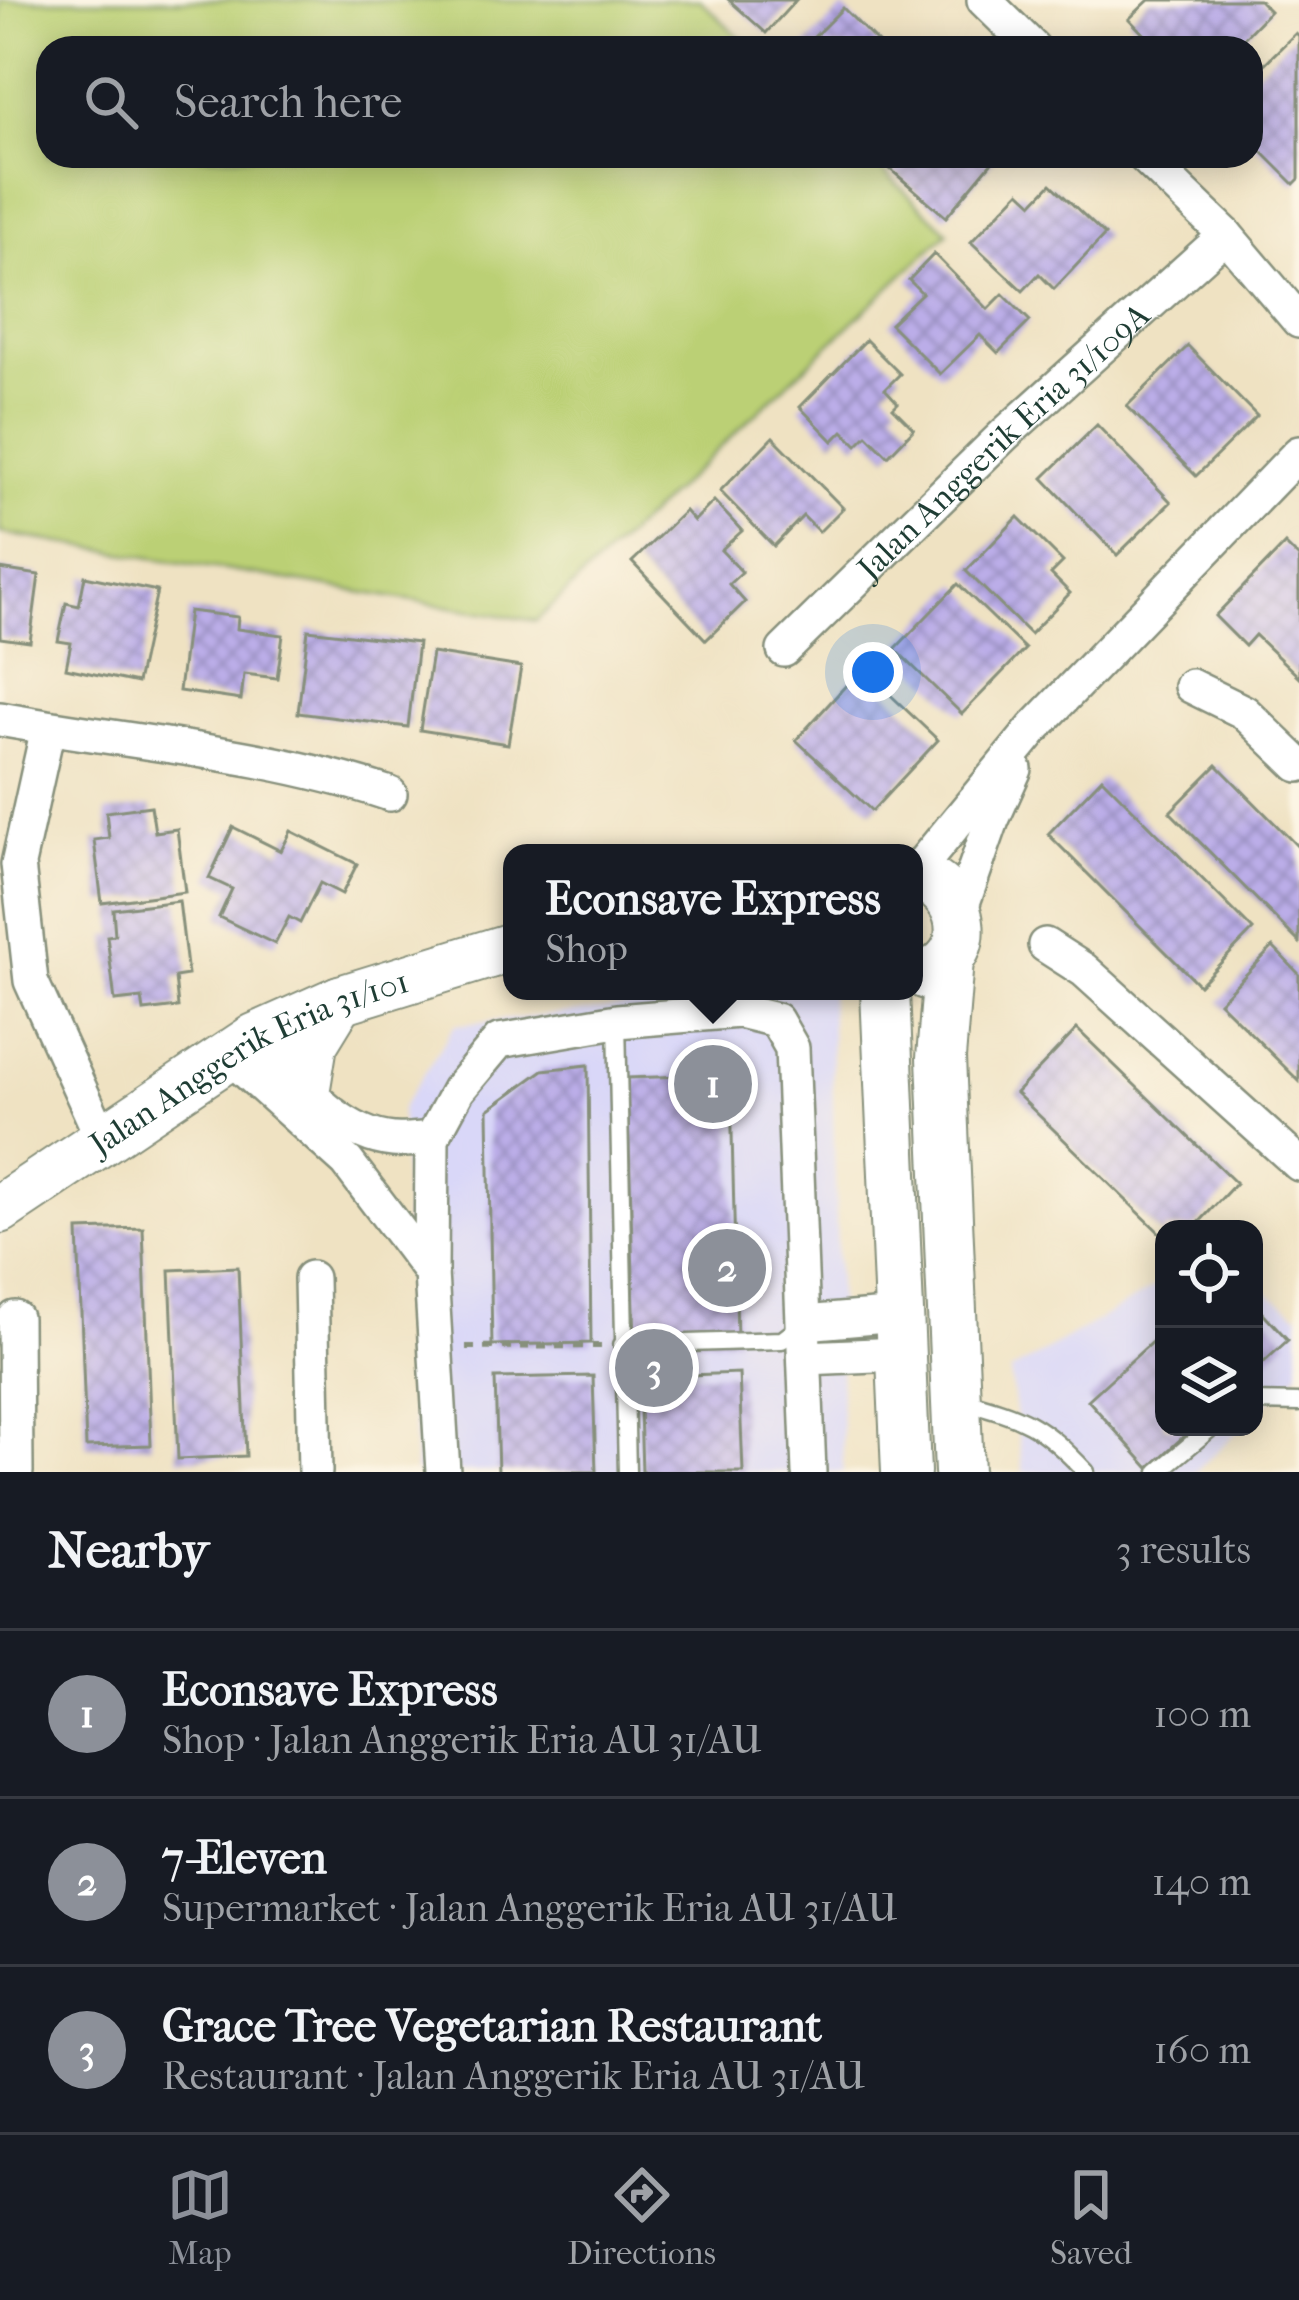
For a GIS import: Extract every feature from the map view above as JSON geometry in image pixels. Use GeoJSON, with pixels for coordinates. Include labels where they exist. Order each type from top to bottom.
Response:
{"type":"FeatureCollection","features":[{"type":"Feature","properties":{"kind":"street"},"geometry":{"type":"LineString","coordinates":[[984,0],[1021,36]]}},
{"type":"Feature","properties":{"kind":"street"},"geometry":{"type":"LineString","coordinates":[[1156,168],[1226,235],[1299,321]]}},
{"type":"Feature","properties":{"kind":"street","name":"Jalan Anggerik Eria 31/109A"},"geometry":{"type":"LineString","coordinates":[[784,650],[1004,435],[1226,235]]}},
{"type":"Feature","properties":{"kind":"street"},"geometry":{"type":"LineString","coordinates":[[923,864],[1034,730],[1299,453]]}},
{"type":"Feature","properties":{"kind":"street"},"geometry":{"type":"LineString","coordinates":[[1191,686],[1244,712],[1299,765]]}},
{"type":"Feature","properties":{"kind":"street"},"geometry":{"type":"LineString","coordinates":[[0,719],[215,752],[344,778],[390,794]]}},
{"type":"Feature","properties":{"kind":"street"},"geometry":{"type":"LineString","coordinates":[[48,728],[18,864],[31,981],[104,1142]]}},
{"type":"Feature","properties":{"kind":"street"},"geometry":{"type":"LineString","coordinates":[[941,951],[992,820],[1034,730]]}},
{"type":"Feature","properties":{"kind":"street"},"geometry":{"type":"LineString","coordinates":[[923,879],[942,887],[941,1058],[959,1472]]}},
{"type":"Feature","properties":{"kind":"street"},"geometry":{"type":"LineString","coordinates":[[1045,945],[1084,970],[1299,1164]]}},
{"type":"Feature","properties":{"kind":"street","name":"Jalan Anggerik Eria 31/101"},"geometry":{"type":"LineString","coordinates":[[0,1210],[242,1046],[340,1000],[503,950]]}},
{"type":"Feature","properties":{"kind":"street"},"geometry":{"type":"LineString","coordinates":[[306,1088],[313,1044],[340,1000]]}},
{"type":"Feature","properties":{"kind":"street"},"geometry":{"type":"LineString","coordinates":[[885,1000],[906,1472]]}},
{"type":"Feature","properties":{"kind":"street"},"geometry":{"type":"LineString","coordinates":[[442,1472],[439,1348],[431,1273],[432,1138],[458,1090],[499,1041],[616,1021],[739,1011],[776,1020],[793,1048],[797,1340],[809,1472]]}},
{"type":"Feature","properties":{"kind":"street"},"geometry":{"type":"LineString","coordinates":[[242,1046],[306,1088],[337,1118],[366,1134],[393,1140],[432,1138]]}},
{"type":"Feature","properties":{"kind":"street"},"geometry":{"type":"LineString","coordinates":[[242,1046],[347,1162],[431,1273]]}},
{"type":"Feature","properties":{"kind":"street"},"geometry":{"type":"LineString","coordinates":[[311,1278],[315,1472]]}},
{"type":"Feature","properties":{"kind":"street"},"geometry":{"type":"LineString","coordinates":[[15,1318],[16,1472]]}},
{"type":"Feature","properties":{"kind":"street"},"geometry":{"type":"LineString","coordinates":[[797,1340],[899,1335]]}},
{"type":"Feature","properties":{"kind":"lane"},"geometry":{"type":"LineString","coordinates":[[616,1021],[627,1472]]}},
{"type":"Feature","properties":{"kind":"lane"},"geometry":{"type":"LineString","coordinates":[[622,1346],[797,1340]]}},
{"type":"Feature","properties":{"kind":"lane"},"geometry":{"type":"LineString","coordinates":[[955,1398],[1009,1413],[1051,1435],[1086,1472]]}},
{"type":"Feature","properties":{"kind":"lane"},"geometry":{"type":"LineString","coordinates":[[1263,1402],[1299,1403]]}},
{"type":"Feature","properties":{"kind":"lane"},"geometry":{"type":"LineString","coordinates":[[1158,1472],[1201,1436]]}},
{"type":"Feature","properties":{"kind":"path"},"geometry":{"type":"LineString","coordinates":[[439,1348],[622,1346]]}},
{"type":"Feature","properties":{"kind":"shaded area"},"geometry":{"type":"Polygon","coordinates":[[[692,1000],[830,1000],[843,1472],[415,1472],[401,1109],[455,1025],[692,1000]]]}},
{"type":"Feature","properties":{"kind":"shaded area"},"geometry":{"type":"Polygon","coordinates":[[[1155,1287],[1155,1436],[1233,1436],[1195,1472],[1023,1472],[1010,1372],[1155,1287]]]}},
{"type":"Feature","properties":{"kind":"shaded area"},"geometry":{"type":"Polygon","coordinates":[[[1263,1289],[1299,1315],[1299,1372],[1263,1406],[1263,1289]]]}},
{"type":"Feature","properties":{"kind":"green space"},"geometry":{"type":"Polygon","coordinates":[[[0,0],[700,0],[738,36],[36,36],[36,168],[880,168],[948,232],[536,621],[0,533],[0,0]]]}},
{"type":"Feature","properties":{"kind":"building"},"geometry":{"type":"Polygon","coordinates":[[[729,0],[796,0],[766,33],[729,0]]]}},
{"type":"Feature","properties":{"kind":"building"},"geometry":{"type":"Polygon","coordinates":[[[1149,0],[1259,0],[1270,11],[1246,36],[1145,36],[1129,19],[1149,0]]]}},
{"type":"Feature","properties":{"kind":"building"},"geometry":{"type":"Polygon","coordinates":[[[843,8],[871,36],[815,36],[843,8]]]}},
{"type":"Feature","properties":{"kind":"building"},"geometry":{"type":"Polygon","coordinates":[[[1296,33],[1299,36],[1299,179],[1294,184],[1263,153],[1263,65],[1296,33]]]}},
{"type":"Feature","properties":{"kind":"building"},"geometry":{"type":"Polygon","coordinates":[[[889,168],[987,168],[946,217],[889,168]]]}},
{"type":"Feature","properties":{"kind":"building"},"geometry":{"type":"Polygon","coordinates":[[[1051,184],[1105,235],[1054,289],[1039,274],[1023,291],[971,242],[1020,191],[1033,203],[1051,184]]]}},
{"type":"Feature","properties":{"kind":"building"},"geometry":{"type":"Polygon","coordinates":[[[934,254],[988,309],[1003,294],[1030,321],[998,353],[980,335],[940,374],[890,324],[922,293],[909,280],[934,254]]]}},
{"type":"Feature","properties":{"kind":"building"},"geometry":{"type":"Polygon","coordinates":[[[866,340],[900,374],[885,389],[898,403],[893,408],[914,429],[888,456],[867,435],[857,445],[843,431],[833,441],[800,407],[866,340]]]}},
{"type":"Feature","properties":{"kind":"building"},"geometry":{"type":"Polygon","coordinates":[[[1188,346],[1257,416],[1196,476],[1127,406],[1188,346]]]}},
{"type":"Feature","properties":{"kind":"building"},"geometry":{"type":"Polygon","coordinates":[[[1097,425],[1171,502],[1117,555],[1043,478],[1097,425]]]}},
{"type":"Feature","properties":{"kind":"building"},"geometry":{"type":"Polygon","coordinates":[[[773,437],[843,508],[819,532],[803,516],[774,546],[720,491],[773,437]]]}},
{"type":"Feature","properties":{"kind":"building"},"geometry":{"type":"Polygon","coordinates":[[[714,501],[742,531],[721,550],[742,572],[729,584],[745,602],[706,640],[632,562],[685,511],[694,521],[714,501]]]}},
{"type":"Feature","properties":{"kind":"building"},"geometry":{"type":"Polygon","coordinates":[[[1018,517],[1063,562],[1051,574],[1070,593],[1030,634],[966,571],[1018,517]]]}},
{"type":"Feature","properties":{"kind":"building"},"geometry":{"type":"Polygon","coordinates":[[[1285,544],[1299,558],[1299,677],[1255,635],[1245,646],[1215,616],[1285,544]]]}},
{"type":"Feature","properties":{"kind":"building"},"geometry":{"type":"Polygon","coordinates":[[[0,569],[39,575],[30,642],[0,638],[0,569]]]}},
{"type":"Feature","properties":{"kind":"building"},"geometry":{"type":"Polygon","coordinates":[[[85,576],[157,591],[137,683],[66,668],[71,643],[58,641],[66,603],[79,606],[85,576]]]}},
{"type":"Feature","properties":{"kind":"building"},"geometry":{"type":"Polygon","coordinates":[[[958,584],[1025,649],[962,714],[895,649],[958,584]]]}},
{"type":"Feature","properties":{"kind":"building"},"geometry":{"type":"Polygon","coordinates":[[[189,611],[238,617],[237,629],[283,635],[277,678],[244,674],[241,700],[179,691],[189,611]]]}},
{"type":"Feature","properties":{"kind":"building"},"geometry":{"type":"Polygon","coordinates":[[[308,630],[418,643],[408,727],[298,713],[308,630]]]}},
{"type":"Feature","properties":{"kind":"building"},"geometry":{"type":"Polygon","coordinates":[[[432,653],[521,667],[508,744],[420,730],[432,653]]]}},
{"type":"Feature","properties":{"kind":"building"},"geometry":{"type":"Polygon","coordinates":[[[862,668],[938,740],[872,811],[796,740],[862,668]]]}},
{"type":"Feature","properties":{"kind":"building"},"geometry":{"type":"Polygon","coordinates":[[[1217,765],[1299,848],[1299,942],[1170,812],[1217,765]]]}},
{"type":"Feature","properties":{"kind":"building"},"geometry":{"type":"Polygon","coordinates":[[[1102,778],[1253,930],[1199,985],[1048,834],[1102,778]]]}},
{"type":"Feature","properties":{"kind":"building"},"geometry":{"type":"Polygon","coordinates":[[[151,806],[155,832],[177,829],[185,892],[102,903],[94,840],[109,838],[106,812],[151,806]]]}},
{"type":"Feature","properties":{"kind":"building"},"geometry":{"type":"Polygon","coordinates":[[[233,827],[281,851],[291,831],[357,864],[342,894],[320,883],[300,923],[289,917],[275,944],[219,917],[232,889],[209,878],[233,827]]]}},
{"type":"Feature","properties":{"kind":"building"},"geometry":{"type":"Polygon","coordinates":[[[179,901],[188,975],[175,977],[178,1007],[144,1011],[142,998],[115,1001],[107,936],[115,935],[113,909],[179,901]]]}},
{"type":"Feature","properties":{"kind":"building"},"geometry":{"type":"Polygon","coordinates":[[[1273,947],[1299,974],[1299,1081],[1219,1002],[1273,947]]]}},
{"type":"Feature","properties":{"kind":"building"},"geometry":{"type":"Polygon","coordinates":[[[1077,1029],[1236,1183],[1201,1220],[1155,1220],[1155,1228],[1016,1093],[1077,1029]]]}},
{"type":"Feature","properties":{"kind":"building"},"geometry":{"type":"Polygon","coordinates":[[[588,1065],[591,1343],[492,1345],[488,1110],[543,1070],[588,1065]]]}},
{"type":"Feature","properties":{"kind":"building"},"geometry":{"type":"Polygon","coordinates":[[[716,1075],[731,1090],[737,1339],[635,1342],[627,1078],[716,1075]]]}},
{"type":"Feature","properties":{"kind":"building"},"geometry":{"type":"Polygon","coordinates":[[[143,1228],[151,1445],[86,1447],[78,1230],[143,1228]]]}},
{"type":"Feature","properties":{"kind":"building"},"geometry":{"type":"Polygon","coordinates":[[[238,1267],[246,1456],[178,1459],[170,1270],[238,1267]]]}},
{"type":"Feature","properties":{"kind":"building"},"geometry":{"type":"Polygon","coordinates":[[[1263,1313],[1288,1340],[1263,1363],[1263,1313]]]}},
{"type":"Feature","properties":{"kind":"building"},"geometry":{"type":"Polygon","coordinates":[[[1155,1339],[1155,1436],[1184,1436],[1149,1468],[1088,1400],[1155,1339]]]}},
{"type":"Feature","properties":{"kind":"building"},"geometry":{"type":"Polygon","coordinates":[[[739,1373],[743,1472],[642,1472],[639,1377],[739,1373]]]}},
{"type":"Feature","properties":{"kind":"building"},"geometry":{"type":"Polygon","coordinates":[[[593,1376],[596,1472],[498,1472],[495,1378],[593,1376]]]}},
{"type":"Feature","properties":{"kind":"place","name":"Econsave Express"},"geometry":{"type":"Point","coordinates":[713,1084]}},
{"type":"Feature","properties":{"kind":"place","name":"7-Eleven"},"geometry":{"type":"Point","coordinates":[727,1268]}},
{"type":"Feature","properties":{"kind":"place","name":"Grace Tree Vegetarian Restaurant"},"geometry":{"type":"Point","coordinates":[654,1368]}}]}
